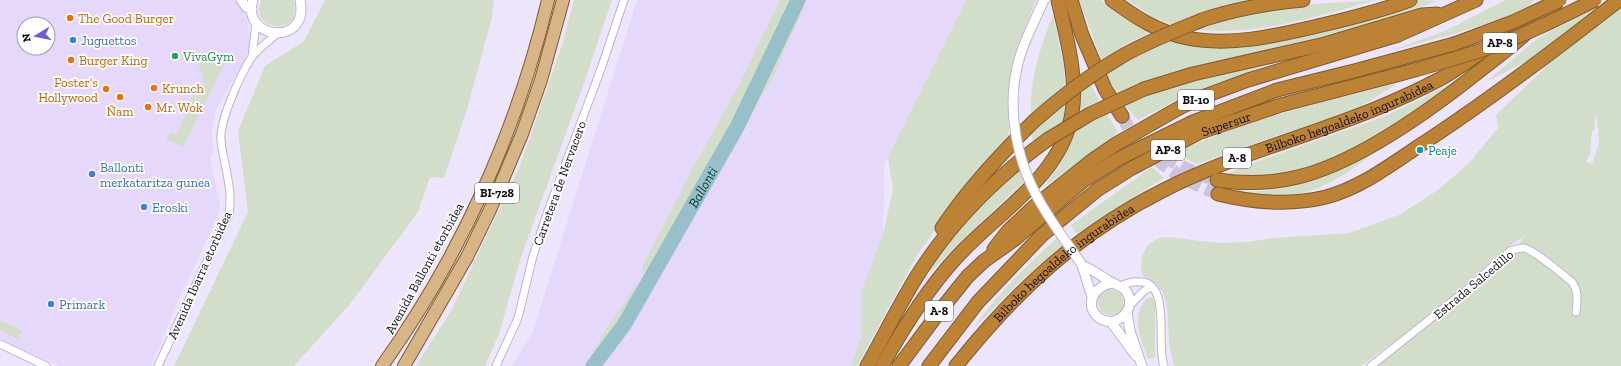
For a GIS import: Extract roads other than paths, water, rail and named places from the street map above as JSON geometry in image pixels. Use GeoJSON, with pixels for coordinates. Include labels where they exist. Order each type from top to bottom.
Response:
{"type":"FeatureCollection","features":[{"type":"Feature","properties":{"kind":"highway"},"geometry":{"type":"LineString","coordinates":[[882,366],[918,306],[944,272],[968,244],[1033,184],[1049,167],[1059,152],[1072,114],[1074,96],[1073,76],[1058,0]]}},
{"type":"Feature","properties":{"kind":"highway"},"geometry":{"type":"LineString","coordinates":[[1071,0],[1082,35],[1102,82],[1122,116]]}},
{"type":"Feature","properties":{"kind":"highway"},"geometry":{"type":"LineString","coordinates":[[1112,0],[1137,18],[1157,29],[1186,38],[1218,41],[1257,38],[1300,30],[1389,8],[1410,0]]}},
{"type":"Feature","properties":{"kind":"highway"},"geometry":{"type":"LineString","coordinates":[[918,275],[920,261],[954,211],[993,163],[1033,122],[1066,94],[1124,55],[1158,38],[1202,20],[1219,14],[1264,5],[1303,0]]}},
{"type":"Feature","properties":{"kind":"highway","name":"BI-10"},"geometry":{"type":"LineString","coordinates":[[984,261],[1008,231],[1063,183],[1116,144],[1158,119],[1205,96],[1248,80],[1382,41],[1476,0]]}},
{"type":"Feature","properties":{"kind":"highway","name":"Bilboko hegoaldeko ingurabidea"},"geometry":{"type":"LineString","coordinates":[[956,366],[983,333],[1031,282],[1054,262],[1125,211],[1163,190],[1217,165],[1356,116],[1412,93],[1440,79],[1469,61],[1551,0]]}},
{"type":"Feature","properties":{"kind":"highway"},"geometry":{"type":"LineString","coordinates":[[1217,180],[1237,183],[1277,181],[1299,177],[1352,156],[1394,132],[1451,93],[1511,46],[1559,0]]}},
{"type":"Feature","properties":{"kind":"highway","name":"Supersur"},"geometry":{"type":"LineString","coordinates":[[984,261],[1015,239],[1083,181],[1120,158],[1193,122],[1277,90],[1454,44],[1513,22],[1559,0]]}},
{"type":"Feature","properties":{"kind":"highway","name":"Supersur"},"geometry":{"type":"LineString","coordinates":[[929,366],[978,302],[1042,234],[1097,190],[1126,172],[1198,133],[1281,105],[1457,58],[1492,46],[1564,16],[1595,0]]}},
{"type":"Feature","properties":{"kind":"highway"},"geometry":{"type":"LineString","coordinates":[[1218,194],[1237,199],[1262,202],[1300,202],[1327,196],[1362,183],[1465,116],[1619,0]]}},
{"type":"Feature","properties":{"kind":"highway"},"geometry":{"type":"LineString","coordinates":[[867,366],[918,275],[949,232],[977,199],[1008,170],[1047,140],[1090,114],[1144,89],[1193,74],[1325,44],[1422,15],[1448,13]]}},
{"type":"Feature","properties":{"kind":"highway","name":"A-8"},"geometry":{"type":"LineString","coordinates":[[899,366],[943,306],[968,276],[984,261]]}},
{"type":"Feature","properties":{"kind":"main road","name":"Avenida Ballonti etorbidea"},"geometry":{"type":"LineString","coordinates":[[382,366],[405,334],[467,224],[516,108],[548,0]]}},
{"type":"Feature","properties":{"kind":"main road","name":"BI-728"},"geometry":{"type":"LineString","coordinates":[[404,366],[467,257],[490,210],[522,134],[541,80],[563,0]]}},
{"type":"Feature","properties":{"kind":"street"},"geometry":{"type":"LineString","coordinates":[[241,0],[246,7],[252,10]]}},
{"type":"Feature","properties":{"kind":"street"},"geometry":{"type":"LineString","coordinates":[[252,58],[256,22],[252,10],[253,0]]}},
{"type":"Feature","properties":{"kind":"street"},"geometry":{"type":"LineString","coordinates":[[256,22],[266,31],[278,33],[286,32],[298,22],[302,8],[300,0]]}},
{"type":"Feature","properties":{"kind":"street","name":"Carretera de Nervacero"},"geometry":{"type":"LineString","coordinates":[[496,366],[518,318],[533,256],[624,0]]}},
{"type":"Feature","properties":{"kind":"street"},"geometry":{"type":"LineString","coordinates":[[1044,0],[1020,56],[1017,70],[1014,102],[1016,134],[1025,168],[1045,211],[1082,265],[1092,297],[1092,309],[1095,314],[1105,321],[1111,322],[1118,320],[1123,317],[1144,291],[1152,287]]}},
{"type":"Feature","properties":{"kind":"street"},"geometry":{"type":"LineString","coordinates":[[252,58],[278,33]]}},
{"type":"Feature","properties":{"kind":"street","name":"Avenida Ibarra etorbidea"},"geometry":{"type":"LineString","coordinates":[[158,366],[229,214],[231,203],[230,186],[223,151],[222,128],[232,97],[252,58]]}},
{"type":"Feature","properties":{"kind":"street","name":"Estrada Salcedillo"},"geometry":{"type":"LineString","coordinates":[[1371,366],[1464,292],[1510,251],[1516,249],[1524,248],[1534,253],[1572,282],[1578,295],[1576,312]]}},
{"type":"Feature","properties":{"kind":"street"},"geometry":{"type":"LineString","coordinates":[[1082,265],[1094,270],[1128,294],[1130,331],[1142,365]]}},
{"type":"Feature","properties":{"kind":"street"},"geometry":{"type":"LineString","coordinates":[[1092,297],[1098,288],[1107,283],[1117,285],[1129,282],[1147,283],[1157,291],[1160,305],[1160,351],[1164,366]]}},
{"type":"Feature","properties":{"kind":"street"},"geometry":{"type":"LineString","coordinates":[[1111,322],[1142,365]]}},
{"type":"Feature","properties":{"kind":"street"},"geometry":{"type":"LineString","coordinates":[[0,344],[46,366]]}},
{"type":"Feature","properties":{"kind":"waterway","name":"Ballonti"},"geometry":{"type":"LineString","coordinates":[[593,366],[624,325],[737,127],[798,0]]}},
{"type":"Feature","properties":{"kind":"tunnel"},"geometry":{"type":"LineString","coordinates":[[1122,116],[1139,146],[1182,178],[1218,194]]}},
{"type":"Feature","properties":{"kind":"tunnel"},"geometry":{"type":"LineString","coordinates":[[1165,156],[1177,164],[1217,180]]}},
{"type":"Feature","properties":{"kind":"place","name":"The Good Burger"},"geometry":{"type":"Point","coordinates":[70,18]}},
{"type":"Feature","properties":{"kind":"place","name":"Juguettos"},"geometry":{"type":"Point","coordinates":[73,40]}},
{"type":"Feature","properties":{"kind":"place","name":"VivaGym"},"geometry":{"type":"Point","coordinates":[175,56]}},
{"type":"Feature","properties":{"kind":"place","name":"Burger King"},"geometry":{"type":"Point","coordinates":[71,60]}},
{"type":"Feature","properties":{"kind":"place","name":"Krunch"},"geometry":{"type":"Point","coordinates":[154,88]}},
{"type":"Feature","properties":{"kind":"place","name":"Foster's Hollywood"},"geometry":{"type":"Point","coordinates":[106,89]}},
{"type":"Feature","properties":{"kind":"place","name":"Ñam"},"geometry":{"type":"Point","coordinates":[120,97]}},
{"type":"Feature","properties":{"kind":"place","name":"Mr. Wok"},"geometry":{"type":"Point","coordinates":[148,107]}},
{"type":"Feature","properties":{"kind":"place","name":"Peaje"},"geometry":{"type":"Point","coordinates":[1420,150]}},
{"type":"Feature","properties":{"kind":"place","name":"Ballonti merkataritza gunea"},"geometry":{"type":"Point","coordinates":[92,174]}},
{"type":"Feature","properties":{"kind":"place","name":"Eroski"},"geometry":{"type":"Point","coordinates":[144,207]}},
{"type":"Feature","properties":{"kind":"place","name":"Primark"},"geometry":{"type":"Point","coordinates":[51,304]}}]}
